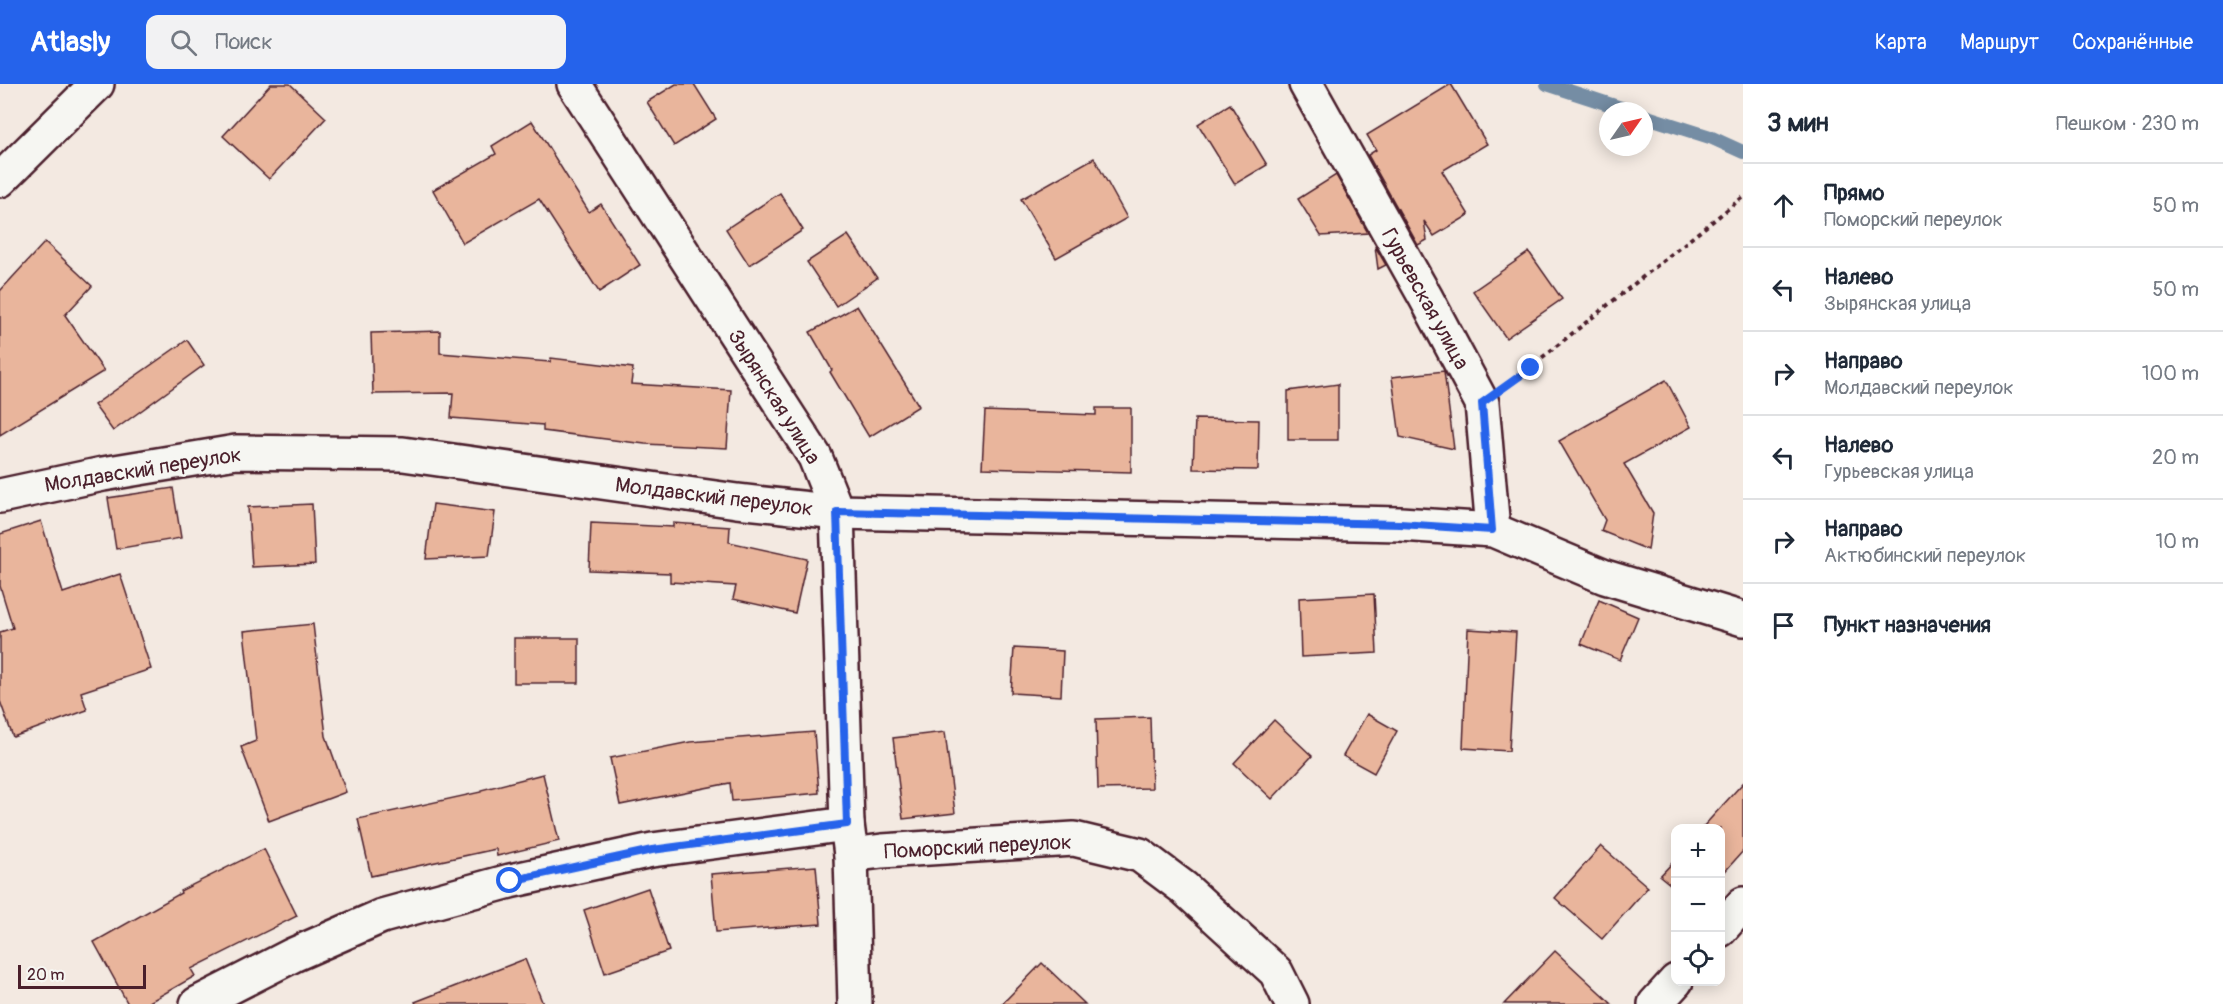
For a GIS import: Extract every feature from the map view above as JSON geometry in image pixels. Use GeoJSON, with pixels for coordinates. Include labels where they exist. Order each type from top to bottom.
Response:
{"type":"FeatureCollection","features":[{"type":"Feature","properties":{"kind":"street"},"geometry":{"type":"LineString","coordinates":[[0,180],[97,84]]}},
{"type":"Feature","properties":{"kind":"street","name":"Зырянская улица"},"geometry":{"type":"LineString","coordinates":[[574,84],[814,457],[837,512],[855,1004]]}},
{"type":"Feature","properties":{"kind":"street","name":"Гурьевская улица"},"geometry":{"type":"LineString","coordinates":[[1306,84],[1482,403],[1492,530]]}},
{"type":"Feature","properties":{"kind":"street","name":"Молдавский переулок"},"geometry":{"type":"LineString","coordinates":[[0,496],[103,474],[236,452],[403,454],[737,501],[837,512],[1400,524],[1492,530],[1605,577],[1743,619]]}},
{"type":"Feature","properties":{"kind":"street","name":"Поморский переулок"},"geometry":{"type":"LineString","coordinates":[[197,1004],[293,955],[382,916],[510,881],[652,850],[849,839],[882,851],[1074,840],[1140,855],[1184,888],[1276,972],[1292,1004]]}},
{"type":"Feature","properties":{"kind":"street"},"geometry":{"type":"LineString","coordinates":[[1725,924],[1743,904]]}},
{"type":"Feature","properties":{"kind":"street"},"geometry":{"type":"LineString","coordinates":[[1655,1004],[1671,986]]}},
{"type":"Feature","properties":{"kind":"path"},"geometry":{"type":"LineString","coordinates":[[1482,403],[1531,368],[1743,197]]}},
{"type":"Feature","properties":{"kind":"building"},"geometry":{"type":"Polygon","coordinates":[[[271,84],[290,84],[326,118],[269,179],[223,136],[271,84]]]}},
{"type":"Feature","properties":{"kind":"building"},"geometry":{"type":"Polygon","coordinates":[[[676,84],[694,84],[716,119],[674,146],[647,102],[676,84]]]}},
{"type":"Feature","properties":{"kind":"building"},"geometry":{"type":"Polygon","coordinates":[[[1451,84],[1487,144],[1442,171],[1469,215],[1434,236],[1424,221],[1427,240],[1418,245],[1368,155],[1376,150],[1367,135],[1451,84]]]}},
{"type":"Feature","properties":{"kind":"building"},"geometry":{"type":"Polygon","coordinates":[[[1230,104],[1267,165],[1235,184],[1198,124],[1230,104]]]}},
{"type":"Feature","properties":{"kind":"building"},"geometry":{"type":"Polygon","coordinates":[[[532,121],[589,212],[601,204],[640,265],[599,292],[539,199],[463,243],[433,190],[496,154],[492,146],[532,121]]]}},
{"type":"Feature","properties":{"kind":"building"},"geometry":{"type":"Polygon","coordinates":[[[1094,158],[1127,218],[1056,258],[1021,199],[1094,158]]]}},
{"type":"Feature","properties":{"kind":"building"},"geometry":{"type":"Polygon","coordinates":[[[1336,175],[1368,233],[1321,236],[1298,199],[1336,175]]]}},
{"type":"Feature","properties":{"kind":"building"},"geometry":{"type":"Polygon","coordinates":[[[780,193],[803,230],[749,265],[726,229],[780,193]]]}},
{"type":"Feature","properties":{"kind":"building"},"geometry":{"type":"Polygon","coordinates":[[[848,235],[877,278],[836,306],[807,262],[848,235]]]}},
{"type":"Feature","properties":{"kind":"building"},"geometry":{"type":"Polygon","coordinates":[[[45,242],[92,286],[65,315],[104,371],[0,435],[0,291],[45,242]]]}},
{"type":"Feature","properties":{"kind":"building"},"geometry":{"type":"Polygon","coordinates":[[[1375,246],[1386,265],[1378,269],[1375,246]]]}},
{"type":"Feature","properties":{"kind":"building"},"geometry":{"type":"Polygon","coordinates":[[[1529,252],[1562,299],[1506,338],[1473,291],[1529,252]]]}},
{"type":"Feature","properties":{"kind":"building"},"geometry":{"type":"Polygon","coordinates":[[[857,306],[919,406],[869,437],[830,372],[832,370],[810,332],[857,306]]]}},
{"type":"Feature","properties":{"kind":"building"},"geometry":{"type":"Polygon","coordinates":[[[440,331],[440,353],[550,362],[551,358],[633,368],[631,384],[731,390],[727,448],[645,444],[543,431],[543,425],[451,418],[453,393],[373,394],[371,333],[440,331]]]}},
{"type":"Feature","properties":{"kind":"building"},"geometry":{"type":"Polygon","coordinates":[[[187,340],[204,365],[113,431],[94,405],[187,340]]]}},
{"type":"Feature","properties":{"kind":"building"},"geometry":{"type":"Polygon","coordinates":[[[1444,371],[1454,449],[1400,437],[1392,377],[1444,371]]]}},
{"type":"Feature","properties":{"kind":"building"},"geometry":{"type":"Polygon","coordinates":[[[1666,380],[1691,427],[1624,464],[1653,513],[1648,550],[1601,531],[1605,520],[1559,441],[1666,380]]]}},
{"type":"Feature","properties":{"kind":"building"},"geometry":{"type":"Polygon","coordinates":[[[1338,384],[1338,440],[1288,440],[1288,391],[1338,384]]]}},
{"type":"Feature","properties":{"kind":"building"},"geometry":{"type":"Polygon","coordinates":[[[1096,408],[1131,408],[1131,472],[982,468],[985,411],[1096,415],[1096,408]]]}},
{"type":"Feature","properties":{"kind":"building"},"geometry":{"type":"Polygon","coordinates":[[[1195,419],[1259,420],[1258,470],[1193,469],[1195,419]]]}},
{"type":"Feature","properties":{"kind":"building"},"geometry":{"type":"Polygon","coordinates":[[[173,488],[181,538],[116,549],[108,498],[173,488]]]}},
{"type":"Feature","properties":{"kind":"building"},"geometry":{"type":"Polygon","coordinates":[[[312,504],[315,564],[252,567],[248,507],[312,504]]]}},
{"type":"Feature","properties":{"kind":"building"},"geometry":{"type":"Polygon","coordinates":[[[433,504],[495,512],[489,556],[426,559],[433,504]]]}},
{"type":"Feature","properties":{"kind":"building"},"geometry":{"type":"Polygon","coordinates":[[[41,521],[63,593],[120,574],[151,669],[81,692],[87,710],[13,737],[0,701],[0,632],[13,628],[0,586],[0,534],[41,521]]]}},
{"type":"Feature","properties":{"kind":"building"},"geometry":{"type":"Polygon","coordinates":[[[591,523],[673,527],[673,523],[730,527],[729,542],[807,559],[795,613],[733,599],[736,586],[670,582],[670,573],[589,570],[591,523]]]}},
{"type":"Feature","properties":{"kind":"building"},"geometry":{"type":"Polygon","coordinates":[[[1374,594],[1377,653],[1301,657],[1299,598],[1374,594]]]}},
{"type":"Feature","properties":{"kind":"building"},"geometry":{"type":"Polygon","coordinates":[[[1599,600],[1638,617],[1620,660],[1581,644],[1599,600]]]}},
{"type":"Feature","properties":{"kind":"building"},"geometry":{"type":"Polygon","coordinates":[[[313,624],[326,736],[346,792],[269,821],[241,747],[256,741],[244,631],[313,624]]]}},
{"type":"Feature","properties":{"kind":"building"},"geometry":{"type":"Polygon","coordinates":[[[1468,629],[1516,632],[1509,751],[1463,748],[1468,629]]]}},
{"type":"Feature","properties":{"kind":"building"},"geometry":{"type":"Polygon","coordinates":[[[514,638],[579,638],[579,683],[514,683],[514,638]]]}},
{"type":"Feature","properties":{"kind":"building"},"geometry":{"type":"Polygon","coordinates":[[[1014,648],[1063,651],[1061,696],[1011,693],[1014,648]]]}},
{"type":"Feature","properties":{"kind":"building"},"geometry":{"type":"Polygon","coordinates":[[[1367,714],[1397,731],[1374,773],[1343,756],[1367,714]]]}},
{"type":"Feature","properties":{"kind":"building"},"geometry":{"type":"Polygon","coordinates":[[[1150,717],[1152,788],[1098,789],[1096,719],[1150,717]]]}},
{"type":"Feature","properties":{"kind":"building"},"geometry":{"type":"Polygon","coordinates":[[[1274,720],[1312,756],[1272,799],[1234,763],[1274,720]]]}},
{"type":"Feature","properties":{"kind":"building"},"geometry":{"type":"Polygon","coordinates":[[[814,732],[819,793],[732,801],[730,783],[620,805],[610,758],[690,742],[814,732]]]}},
{"type":"Feature","properties":{"kind":"building"},"geometry":{"type":"Polygon","coordinates":[[[945,732],[955,813],[903,819],[893,738],[945,732]]]}},
{"type":"Feature","properties":{"kind":"building"},"geometry":{"type":"Polygon","coordinates":[[[543,774],[559,841],[497,856],[496,849],[371,876],[358,819],[481,792],[481,790],[543,774]]]}},
{"type":"Feature","properties":{"kind":"building"},"geometry":{"type":"Polygon","coordinates":[[[1743,783],[1743,851],[1725,871],[1725,824],[1706,824],[1743,783]]]}},
{"type":"Feature","properties":{"kind":"building"},"geometry":{"type":"Polygon","coordinates":[[[1601,846],[1648,887],[1602,939],[1555,898],[1601,846]]]}},
{"type":"Feature","properties":{"kind":"building"},"geometry":{"type":"Polygon","coordinates":[[[264,849],[297,916],[191,969],[195,976],[146,1004],[128,1004],[94,942],[181,893],[180,891],[264,849]]]}},
{"type":"Feature","properties":{"kind":"building"},"geometry":{"type":"Polygon","coordinates":[[[1671,864],[1671,885],[1660,876],[1671,864]]]}},
{"type":"Feature","properties":{"kind":"building"},"geometry":{"type":"Polygon","coordinates":[[[816,866],[821,924],[716,932],[711,874],[816,866]]]}},
{"type":"Feature","properties":{"kind":"building"},"geometry":{"type":"Polygon","coordinates":[[[648,888],[669,951],[605,973],[584,910],[648,888]]]}},
{"type":"Feature","properties":{"kind":"building"},"geometry":{"type":"Polygon","coordinates":[[[1555,951],[1612,1004],[1504,1004],[1555,951]]]}},
{"type":"Feature","properties":{"kind":"building"},"geometry":{"type":"Polygon","coordinates":[[[525,959],[543,1004],[416,1004],[415,1002],[525,959]]]}},
{"type":"Feature","properties":{"kind":"building"},"geometry":{"type":"Polygon","coordinates":[[[1042,963],[1085,1004],[1002,1004],[1042,963]]]}},
{"type":"Feature","properties":{"kind":"waterway"},"geometry":{"type":"LineString","coordinates":[[1547,84],[1602,102]]}},
{"type":"Feature","properties":{"kind":"waterway"},"geometry":{"type":"LineString","coordinates":[[1653,119],[1710,137],[1743,152]]}},
{"type":"Feature","properties":{"kind":"route"},"geometry":{"type":"LineString","coordinates":[[510,881],[652,850],[847,824],[837,512],[1400,524],[1492,530],[1482,403],[1531,368]]}}]}
